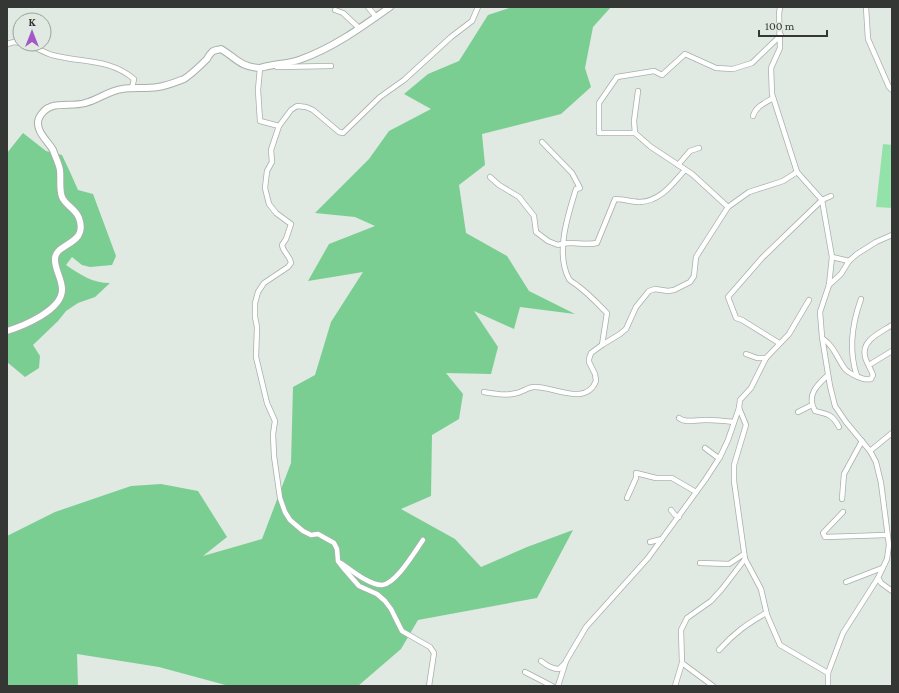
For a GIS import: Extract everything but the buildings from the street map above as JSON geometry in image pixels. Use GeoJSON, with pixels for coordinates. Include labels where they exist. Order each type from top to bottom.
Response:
{"type":"FeatureCollection","features":[{"type":"Feature","properties":{"kind":"street"},"geometry":{"type":"LineString","coordinates":[[368,7],[376,17]]}},
{"type":"Feature","properties":{"kind":"street"},"geometry":{"type":"LineString","coordinates":[[260,68],[297,61],[319,53],[390,7]]}},
{"type":"Feature","properties":{"kind":"street"},"geometry":{"type":"LineString","coordinates":[[429,686],[434,652],[430,647],[402,631],[391,609],[385,601],[377,594],[359,586],[338,561],[337,550],[334,543],[318,534],[311,535],[303,531],[290,520],[285,512],[280,498],[274,456],[273,434],[275,421],[267,403],[256,357],[257,327],[255,304],[258,292],[264,284],[288,267],[291,263],[290,258],[283,249],[282,244],[286,239],[291,224],[276,213],[269,204],[265,188],[267,171],[272,162],[271,150],[279,126],[291,110],[297,106],[306,107],[313,110],[339,132],[343,133],[380,97],[404,80],[451,37],[472,21],[478,7]]}},
{"type":"Feature","properties":{"kind":"street"},"geometry":{"type":"LineString","coordinates":[[780,7],[780,48],[771,68],[773,98],[797,172],[822,200],[832,257],[829,284],[820,312],[822,338],[830,386],[835,406],[870,451],[878,470],[886,535],[890,547],[878,578],[843,633],[828,673],[828,686]]}},
{"type":"Feature","properties":{"kind":"street"},"geometry":{"type":"LineString","coordinates":[[866,7],[868,38],[889,87],[892,90]]}},
{"type":"Feature","properties":{"kind":"street"},"geometry":{"type":"LineString","coordinates":[[335,10],[343,13],[359,28]]}},
{"type":"Feature","properties":{"kind":"street"},"geometry":{"type":"LineString","coordinates":[[728,207],[692,174],[635,133],[599,133],[599,103],[617,77],[654,72],[662,75],[685,54],[716,68],[733,69],[752,63],[781,35]]}},
{"type":"Feature","properties":{"kind":"street"},"geometry":{"type":"LineString","coordinates":[[7,331],[35,319],[55,306],[62,291],[61,280],[55,260],[56,255],[61,248],[73,243],[78,237],[80,229],[79,217],[61,195],[60,170],[52,149],[41,133],[39,118],[50,107],[58,105],[83,104],[95,100],[107,93],[121,89],[157,88],[185,78],[195,71],[213,52],[221,49],[243,65],[260,68],[331,66]]}},
{"type":"Feature","properties":{"kind":"street"},"geometry":{"type":"LineString","coordinates":[[45,52],[52,55],[113,66],[134,79],[132,88]]}},
{"type":"Feature","properties":{"kind":"street"},"geometry":{"type":"LineString","coordinates":[[260,68],[258,90],[260,121],[279,126]]}},
{"type":"Feature","properties":{"kind":"street"},"geometry":{"type":"LineString","coordinates":[[635,133],[634,121],[638,91]]}},
{"type":"Feature","properties":{"kind":"street"},"geometry":{"type":"LineString","coordinates":[[753,116],[755,110],[773,98]]}},
{"type":"Feature","properties":{"kind":"street"},"geometry":{"type":"LineString","coordinates":[[542,142],[572,173],[580,188],[576,189],[567,218],[563,264],[569,280],[578,286],[607,313],[602,345]]}},
{"type":"Feature","properties":{"kind":"street"},"geometry":{"type":"LineString","coordinates":[[678,165],[690,151],[699,148]]}},
{"type":"Feature","properties":{"kind":"street"},"geometry":{"type":"LineString","coordinates":[[490,177],[499,185],[520,197],[534,216],[536,232],[548,241],[558,245],[564,243],[597,243],[615,199],[638,202],[651,201],[658,197],[686,170]]}},
{"type":"Feature","properties":{"kind":"street"},"geometry":{"type":"LineString","coordinates":[[484,392],[499,395],[518,393],[532,387],[537,387],[567,394],[585,392],[591,389],[596,381],[589,358],[591,353],[626,329],[636,307],[649,291],[655,289],[668,291],[674,290],[690,282],[694,276],[696,257],[728,207],[749,192],[783,180],[797,172]]}},
{"type":"Feature","properties":{"kind":"street"},"geometry":{"type":"LineString","coordinates":[[779,344],[742,320],[736,318],[728,297],[762,258],[822,200],[831,196]]}},
{"type":"Feature","properties":{"kind":"street"},"geometry":{"type":"LineString","coordinates":[[829,284],[841,274],[849,261],[866,248],[890,236]]}},
{"type":"Feature","properties":{"kind":"street"},"geometry":{"type":"LineString","coordinates":[[832,257],[849,261]]}},
{"type":"Feature","properties":{"kind":"street"},"geometry":{"type":"LineString","coordinates":[[857,376],[851,349],[856,316],[861,299]]}},
{"type":"Feature","properties":{"kind":"street"},"geometry":{"type":"LineString","coordinates":[[541,661],[549,668],[559,669],[566,661],[586,627],[643,563],[679,517],[720,457],[728,440],[739,408],[740,400],[751,388],[766,358],[789,334],[809,300]]}},
{"type":"Feature","properties":{"kind":"street"},"geometry":{"type":"LineString","coordinates":[[822,338],[833,349],[846,370],[866,380],[871,379],[873,374],[865,356],[868,341],[892,325]]}},
{"type":"Feature","properties":{"kind":"street"},"geometry":{"type":"LineString","coordinates":[[869,365],[892,351]]}},
{"type":"Feature","properties":{"kind":"street"},"geometry":{"type":"LineString","coordinates":[[746,354],[756,358],[766,358]]}},
{"type":"Feature","properties":{"kind":"street"},"geometry":{"type":"LineString","coordinates":[[828,375],[812,393],[812,405],[815,411],[827,414],[834,419],[839,427]]}},
{"type":"Feature","properties":{"kind":"street"},"geometry":{"type":"LineString","coordinates":[[798,412],[812,405]]}},
{"type":"Feature","properties":{"kind":"street"},"geometry":{"type":"LineString","coordinates":[[739,408],[746,425],[734,465],[734,481],[744,556],[761,589],[766,613],[780,645],[828,673]]}},
{"type":"Feature","properties":{"kind":"street"},"geometry":{"type":"LineString","coordinates":[[679,418],[688,421],[707,420],[734,422]]}},
{"type":"Feature","properties":{"kind":"street"},"geometry":{"type":"LineString","coordinates":[[870,451],[892,433]]}},
{"type":"Feature","properties":{"kind":"street"},"geometry":{"type":"LineString","coordinates":[[842,499],[844,474],[862,441]]}},
{"type":"Feature","properties":{"kind":"street"},"geometry":{"type":"LineString","coordinates":[[705,448],[717,457],[720,457]]}},
{"type":"Feature","properties":{"kind":"street"},"geometry":{"type":"LineString","coordinates":[[627,498],[636,478],[636,473],[656,478],[672,478],[696,492]]}},
{"type":"Feature","properties":{"kind":"street"},"geometry":{"type":"LineString","coordinates":[[671,510],[679,517]]}},
{"type":"Feature","properties":{"kind":"street"},"geometry":{"type":"LineString","coordinates":[[842,512],[823,533],[825,537],[886,535]]}},
{"type":"Feature","properties":{"kind":"street"},"geometry":{"type":"LineString","coordinates":[[650,542],[663,538]]}},
{"type":"Feature","properties":{"kind":"street"},"geometry":{"type":"LineString","coordinates":[[338,561],[370,582],[382,585],[390,581],[399,573],[423,540]]}},
{"type":"Feature","properties":{"kind":"street"},"geometry":{"type":"LineString","coordinates":[[700,563],[729,564],[744,556]]}},
{"type":"Feature","properties":{"kind":"street"},"geometry":{"type":"LineString","coordinates":[[675,686],[682,663],[681,630],[687,618],[711,601],[722,589],[744,556]]}},
{"type":"Feature","properties":{"kind":"street"},"geometry":{"type":"LineString","coordinates":[[846,582],[882,568]]}},
{"type":"Feature","properties":{"kind":"street"},"geometry":{"type":"LineString","coordinates":[[878,578],[880,583],[892,591]]}},
{"type":"Feature","properties":{"kind":"street"},"geometry":{"type":"LineString","coordinates":[[719,650],[731,637],[747,624],[766,613]]}},
{"type":"Feature","properties":{"kind":"street"},"geometry":{"type":"LineString","coordinates":[[558,686],[566,661]]}},
{"type":"Feature","properties":{"kind":"street"},"geometry":{"type":"LineString","coordinates":[[682,663],[713,686]]}},
{"type":"Feature","properties":{"kind":"street"},"geometry":{"type":"LineString","coordinates":[[525,672],[552,686]]}},
{"type":"Feature","properties":{"kind":"green space"},"geometry":{"type":"Polygon","coordinates":[[[512,7],[611,7],[593,27],[585,68],[591,87],[561,114],[482,134],[485,165],[459,185],[466,233],[507,256],[529,291],[575,314],[520,307],[514,329],[474,311],[498,347],[491,374],[446,373],[463,394],[459,419],[432,435],[431,496],[401,509],[455,539],[481,567],[527,547],[573,530],[537,598],[418,620],[401,649],[358,686],[229,686],[159,667],[77,654],[78,686],[7,686],[7,536],[55,512],[131,486],[161,484],[198,491],[227,537],[203,556],[262,539],[291,463],[293,387],[315,375],[331,322],[363,272],[308,281],[329,244],[375,226],[355,217],[315,213],[369,159],[389,131],[431,109],[404,94],[428,74],[459,61],[488,15],[512,7]]]}},
{"type":"Feature","properties":{"kind":"green space"},"geometry":{"type":"Polygon","coordinates":[[[23,133],[46,151],[62,155],[78,190],[93,194],[116,256],[112,265],[90,267],[82,265],[72,257],[66,265],[92,280],[110,283],[95,297],[78,303],[66,311],[58,321],[33,345],[40,356],[39,368],[25,377],[7,362],[7,153],[23,133]]]}},
{"type":"Feature","properties":{"kind":"green space"},"geometry":{"type":"Polygon","coordinates":[[[883,144],[892,145],[892,208],[876,207],[883,144]]]}}]}
